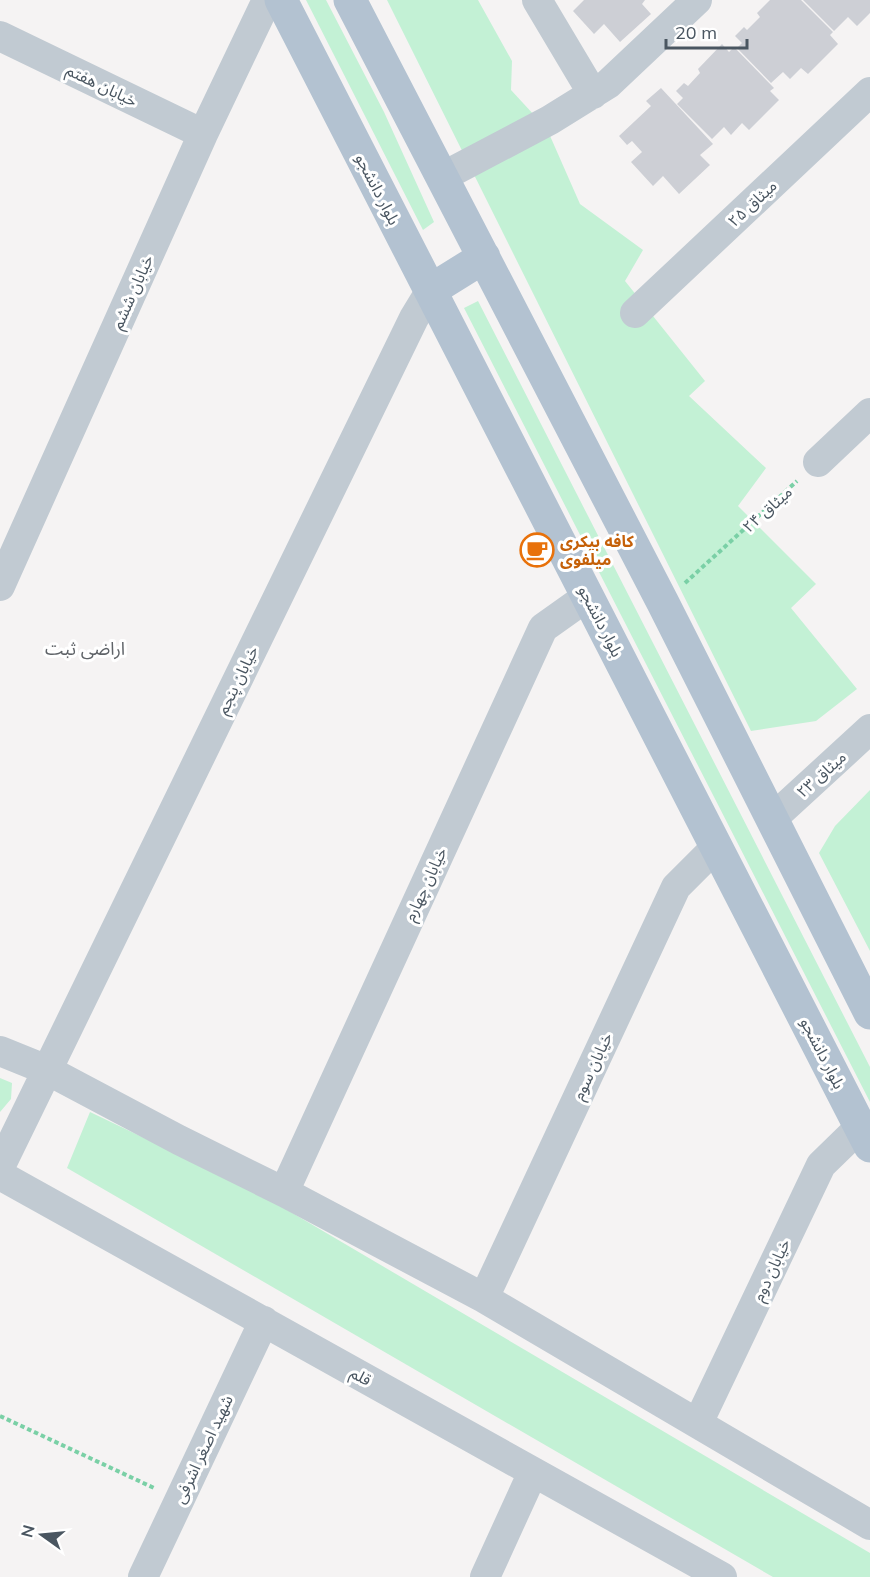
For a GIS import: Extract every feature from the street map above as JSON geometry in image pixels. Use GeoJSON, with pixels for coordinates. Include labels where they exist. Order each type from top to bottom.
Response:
{"type":"FeatureCollection","features":[{"type":"Feature","properties":{"kind":"main road","name":"بلوار دانشجو"},"geometry":{"type":"LineString","coordinates":[[281,0],[865,1136]]}},
{"type":"Feature","properties":{"kind":"main road"},"geometry":{"type":"LineString","coordinates":[[350,0],[663,603],[870,1013]]}},
{"type":"Feature","properties":{"kind":"main road"},"geometry":{"type":"LineString","coordinates":[[431,290],[484,257]]}},
{"type":"Feature","properties":{"kind":"street","name":"خیابان ششم"},"geometry":{"type":"LineString","coordinates":[[0,586],[203,134],[267,0]]}},
{"type":"Feature","properties":{"kind":"street"},"geometry":{"type":"LineString","coordinates":[[537,0],[593,93]]}},
{"type":"Feature","properties":{"kind":"street"},"geometry":{"type":"LineString","coordinates":[[442,177],[550,120],[608,84],[697,0]]}},
{"type":"Feature","properties":{"kind":"street","name":"خیابان هفتم"},"geometry":{"type":"LineString","coordinates":[[0,36],[203,134]]}},
{"type":"Feature","properties":{"kind":"street","name":"میثاق ۲۵"},"geometry":{"type":"LineString","coordinates":[[635,313],[870,92]]}},
{"type":"Feature","properties":{"kind":"street","name":"خیابان پنجم"},"geometry":{"type":"LineString","coordinates":[[0,1167],[414,318],[431,290]]}},
{"type":"Feature","properties":{"kind":"street"},"geometry":{"type":"LineString","coordinates":[[818,462],[870,413]]}},
{"type":"Feature","properties":{"kind":"street","name":"خیابان چهارم"},"geometry":{"type":"LineString","coordinates":[[284,1192],[543,628],[588,596]]}},
{"type":"Feature","properties":{"kind":"street","name":"میثاق ۲۳"},"geometry":{"type":"LineString","coordinates":[[771,819],[870,729]]}},
{"type":"Feature","properties":{"kind":"street","name":"خیابان سوم"},"geometry":{"type":"LineString","coordinates":[[484,1298],[676,886],[717,846]]}},
{"type":"Feature","properties":{"kind":"street"},"geometry":{"type":"LineString","coordinates":[[0,1051],[47,1070],[484,1298],[870,1525]]}},
{"type":"Feature","properties":{"kind":"street","name":"خیابان دوم"},"geometry":{"type":"LineString","coordinates":[[698,1424],[820,1165],[865,1136]]}},
{"type":"Feature","properties":{"kind":"street","name":"قلم"},"geometry":{"type":"LineString","coordinates":[[0,1175],[722,1577]]}},
{"type":"Feature","properties":{"kind":"street","name":"شهید اصغر اشرفی"},"geometry":{"type":"LineString","coordinates":[[143,1577],[264,1321]]}},
{"type":"Feature","properties":{"kind":"street"},"geometry":{"type":"LineString","coordinates":[[485,1577],[533,1472]]}},
{"type":"Feature","properties":{"kind":"path","name":"میثاق ۲۴"},"geometry":{"type":"LineString","coordinates":[[663,603],[818,462]]}},
{"type":"Feature","properties":{"kind":"path"},"geometry":{"type":"LineString","coordinates":[[0,1416],[179,1499]]}},
{"type":"Feature","properties":{"kind":"green space"},"geometry":{"type":"Polygon","coordinates":[[[306,0],[326,0],[384,112],[434,222],[423,230],[306,0]]]}},
{"type":"Feature","properties":{"kind":"green space"},"geometry":{"type":"Polygon","coordinates":[[[387,0],[478,0],[512,61],[511,90],[547,129],[580,204],[643,250],[625,281],[705,381],[689,396],[766,468],[738,506],[816,584],[791,608],[857,689],[816,721],[751,731],[387,0]]]}},
{"type":"Feature","properties":{"kind":"green space"},"geometry":{"type":"Polygon","coordinates":[[[478,301],[870,1067],[870,1102],[464,308],[478,301]]]}},
{"type":"Feature","properties":{"kind":"green space"},"geometry":{"type":"Polygon","coordinates":[[[870,790],[870,951],[819,853],[835,826],[870,790]]]}},
{"type":"Feature","properties":{"kind":"green space"},"geometry":{"type":"Polygon","coordinates":[[[0,1078],[12,1083],[11,1099],[0,1112],[0,1078]]]}},
{"type":"Feature","properties":{"kind":"green space"},"geometry":{"type":"Polygon","coordinates":[[[90,1112],[255,1191],[870,1553],[870,1577],[773,1577],[67,1168],[90,1112]]]}},
{"type":"Feature","properties":{"kind":"building"},"geometry":{"type":"Polygon","coordinates":[[[584,0],[645,0],[642,4],[651,14],[620,42],[604,24],[594,34],[573,11],[584,0]]]}},
{"type":"Feature","properties":{"kind":"building"},"geometry":{"type":"Polygon","coordinates":[[[770,0],[801,0],[833,32],[830,35],[838,44],[808,74],[801,68],[790,79],[783,72],[771,83],[737,48],[742,43],[735,36],[744,27],[747,30],[760,17],[757,13],[770,0]]]}},
{"type":"Feature","properties":{"kind":"building"},"geometry":{"type":"Polygon","coordinates":[[[803,0],[870,0],[870,13],[857,26],[848,17],[834,31],[803,0]]]}},
{"type":"Feature","properties":{"kind":"building"},"geometry":{"type":"Polygon","coordinates":[[[722,44],[729,52],[734,47],[774,88],[770,91],[779,100],[749,130],[742,123],[731,135],[724,127],[712,139],[677,104],[683,98],[676,91],[684,83],[688,86],[700,73],[698,69],[722,44]]]}},
{"type":"Feature","properties":{"kind":"building"},"geometry":{"type":"Polygon","coordinates":[[[661,88],[713,144],[700,155],[710,165],[679,194],[663,176],[653,186],[631,162],[642,152],[632,141],[627,145],[619,136],[651,106],[646,101],[661,88]]]}},
{"type":"Feature","properties":{"kind":"place","name":"کافه بیکری میلفوی"},"geometry":{"type":"Point","coordinates":[537,550]}},
{"type":"Feature","properties":{"kind":"district","name":"اراضی ثبت"},"geometry":{"type":"Point","coordinates":[85,648]}}]}
